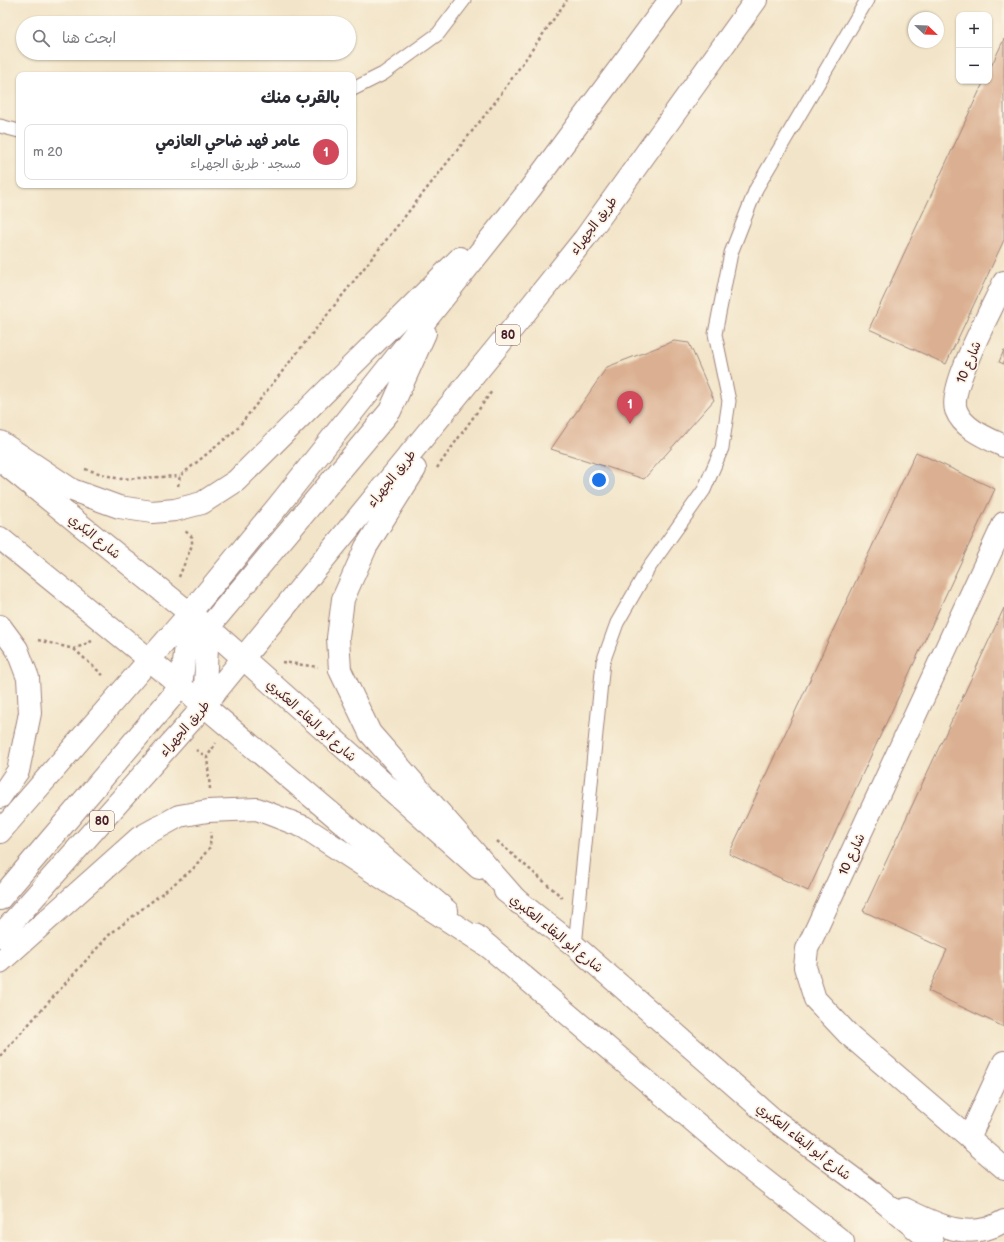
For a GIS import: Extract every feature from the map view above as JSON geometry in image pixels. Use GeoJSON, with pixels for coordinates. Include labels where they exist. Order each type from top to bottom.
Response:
{"type":"FeatureCollection","features":[{"type":"Feature","properties":{"kind":"main road"},"geometry":{"type":"LineString","coordinates":[[0,832],[190,613],[530,189],[670,0]]}},
{"type":"Feature","properties":{"kind":"main road","name":"طريق الجهراء"},"geometry":{"type":"LineString","coordinates":[[0,936],[204,706],[521,318],[585,238],[756,0]]}},
{"type":"Feature","properties":{"kind":"main road"},"geometry":{"type":"LineString","coordinates":[[0,442],[72,490],[119,507],[152,512],[174,510],[202,503],[236,481],[530,189]]}},
{"type":"Feature","properties":{"kind":"main road","name":"شارع 10"},"geometry":{"type":"LineString","coordinates":[[1004,282],[958,381],[954,399],[956,411],[964,423],[977,433],[1004,446]]}},
{"type":"Feature","properties":{"kind":"main road"},"geometry":{"type":"LineString","coordinates":[[204,706],[208,628],[390,411],[439,303]]}},
{"type":"Feature","properties":{"kind":"main road"},"geometry":{"type":"LineString","coordinates":[[519,903],[370,733],[340,670],[338,638],[343,599],[366,548],[401,488],[521,318]]}},
{"type":"Feature","properties":{"kind":"main road","name":"شارع البكري"},"geometry":{"type":"LineString","coordinates":[[0,460],[190,613]]}},
{"type":"Feature","properties":{"kind":"main road","name":"شارع 10"},"geometry":{"type":"LineString","coordinates":[[1004,523],[807,949],[805,968],[815,999],[848,1034],[1004,1168]]}},
{"type":"Feature","properties":{"kind":"main road"},"geometry":{"type":"LineString","coordinates":[[0,538],[181,686],[744,1164],[843,1242]]}},
{"type":"Feature","properties":{"kind":"main road"},"geometry":{"type":"LineString","coordinates":[[0,899],[181,686],[190,613]]}},
{"type":"Feature","properties":{"kind":"main road","name":"شارع أبو البقاء العكبري"},"geometry":{"type":"LineString","coordinates":[[190,613],[266,678],[519,903],[575,946],[773,1119],[873,1193],[932,1242]]}},
{"type":"Feature","properties":{"kind":"main road"},"geometry":{"type":"LineString","coordinates":[[0,626],[17,649],[28,678],[30,713],[18,771],[0,797]]}},
{"type":"Feature","properties":{"kind":"main road"},"geometry":{"type":"LineString","coordinates":[[0,962],[139,838],[179,816],[212,811],[257,809],[304,827],[489,947]]}},
{"type":"Feature","properties":{"kind":"main road"},"geometry":{"type":"LineString","coordinates":[[969,1138],[1004,1062]]}},
{"type":"Feature","properties":{"kind":"main road"},"geometry":{"type":"LineString","coordinates":[[873,1193],[952,1231],[975,1233],[987,1230],[1004,1221]]}},
{"type":"Feature","properties":{"kind":"lane"},"geometry":{"type":"LineString","coordinates":[[356,88],[383,74],[438,34],[464,0]]}},
{"type":"Feature","properties":{"kind":"lane"},"geometry":{"type":"LineString","coordinates":[[575,946],[603,662],[617,623],[648,568],[704,490],[722,448],[729,401],[715,334],[731,253],[742,224],[756,189],[867,0]]}},
{"type":"Feature","properties":{"kind":"lane"},"geometry":{"type":"LineString","coordinates":[[0,126],[16,129]]}},
{"type":"Feature","properties":{"kind":"path"},"geometry":{"type":"LineString","coordinates":[[83,468],[119,479],[180,476],[236,430],[496,101],[568,0]]}},
{"type":"Feature","properties":{"kind":"path"},"geometry":{"type":"LineString","coordinates":[[179,578],[192,545],[192,537],[172,518],[180,476]]}},
{"type":"Feature","properties":{"kind":"path"},"geometry":{"type":"LineString","coordinates":[[74,649],[114,631]]}},
{"type":"Feature","properties":{"kind":"path"},"geometry":{"type":"LineString","coordinates":[[17,649],[30,638],[74,649],[122,691]]}},
{"type":"Feature","properties":{"kind":"path"},"geometry":{"type":"LineString","coordinates":[[266,678],[282,661],[340,670]]}},
{"type":"Feature","properties":{"kind":"path"},"geometry":{"type":"LineString","coordinates":[[0,1056],[109,935],[194,868],[210,847],[212,811],[207,757],[228,726]]}},
{"type":"Feature","properties":{"kind":"building"},"geometry":{"type":"Polygon","coordinates":[[[1004,39],[1004,240],[946,364],[869,329],[983,84],[992,84],[992,65],[1004,39]]]}},
{"type":"Feature","properties":{"kind":"building"},"geometry":{"type":"Polygon","coordinates":[[[674,341],[689,343],[714,400],[644,479],[551,449],[607,367],[674,341]]]}},
{"type":"Feature","properties":{"kind":"building"},"geometry":{"type":"Polygon","coordinates":[[[1004,350],[1004,364],[999,362],[1004,350]]]}},
{"type":"Feature","properties":{"kind":"building"},"geometry":{"type":"Polygon","coordinates":[[[916,452],[995,489],[808,891],[729,854],[916,452]]]}},
{"type":"Feature","properties":{"kind":"building"},"geometry":{"type":"Polygon","coordinates":[[[1004,608],[1004,1027],[928,991],[947,950],[863,911],[1004,608]]]}},
{"type":"Feature","properties":{"kind":"place","name":"عامر فهد ضاحي العازمي"},"geometry":{"type":"Point","coordinates":[630,424]}}]}
